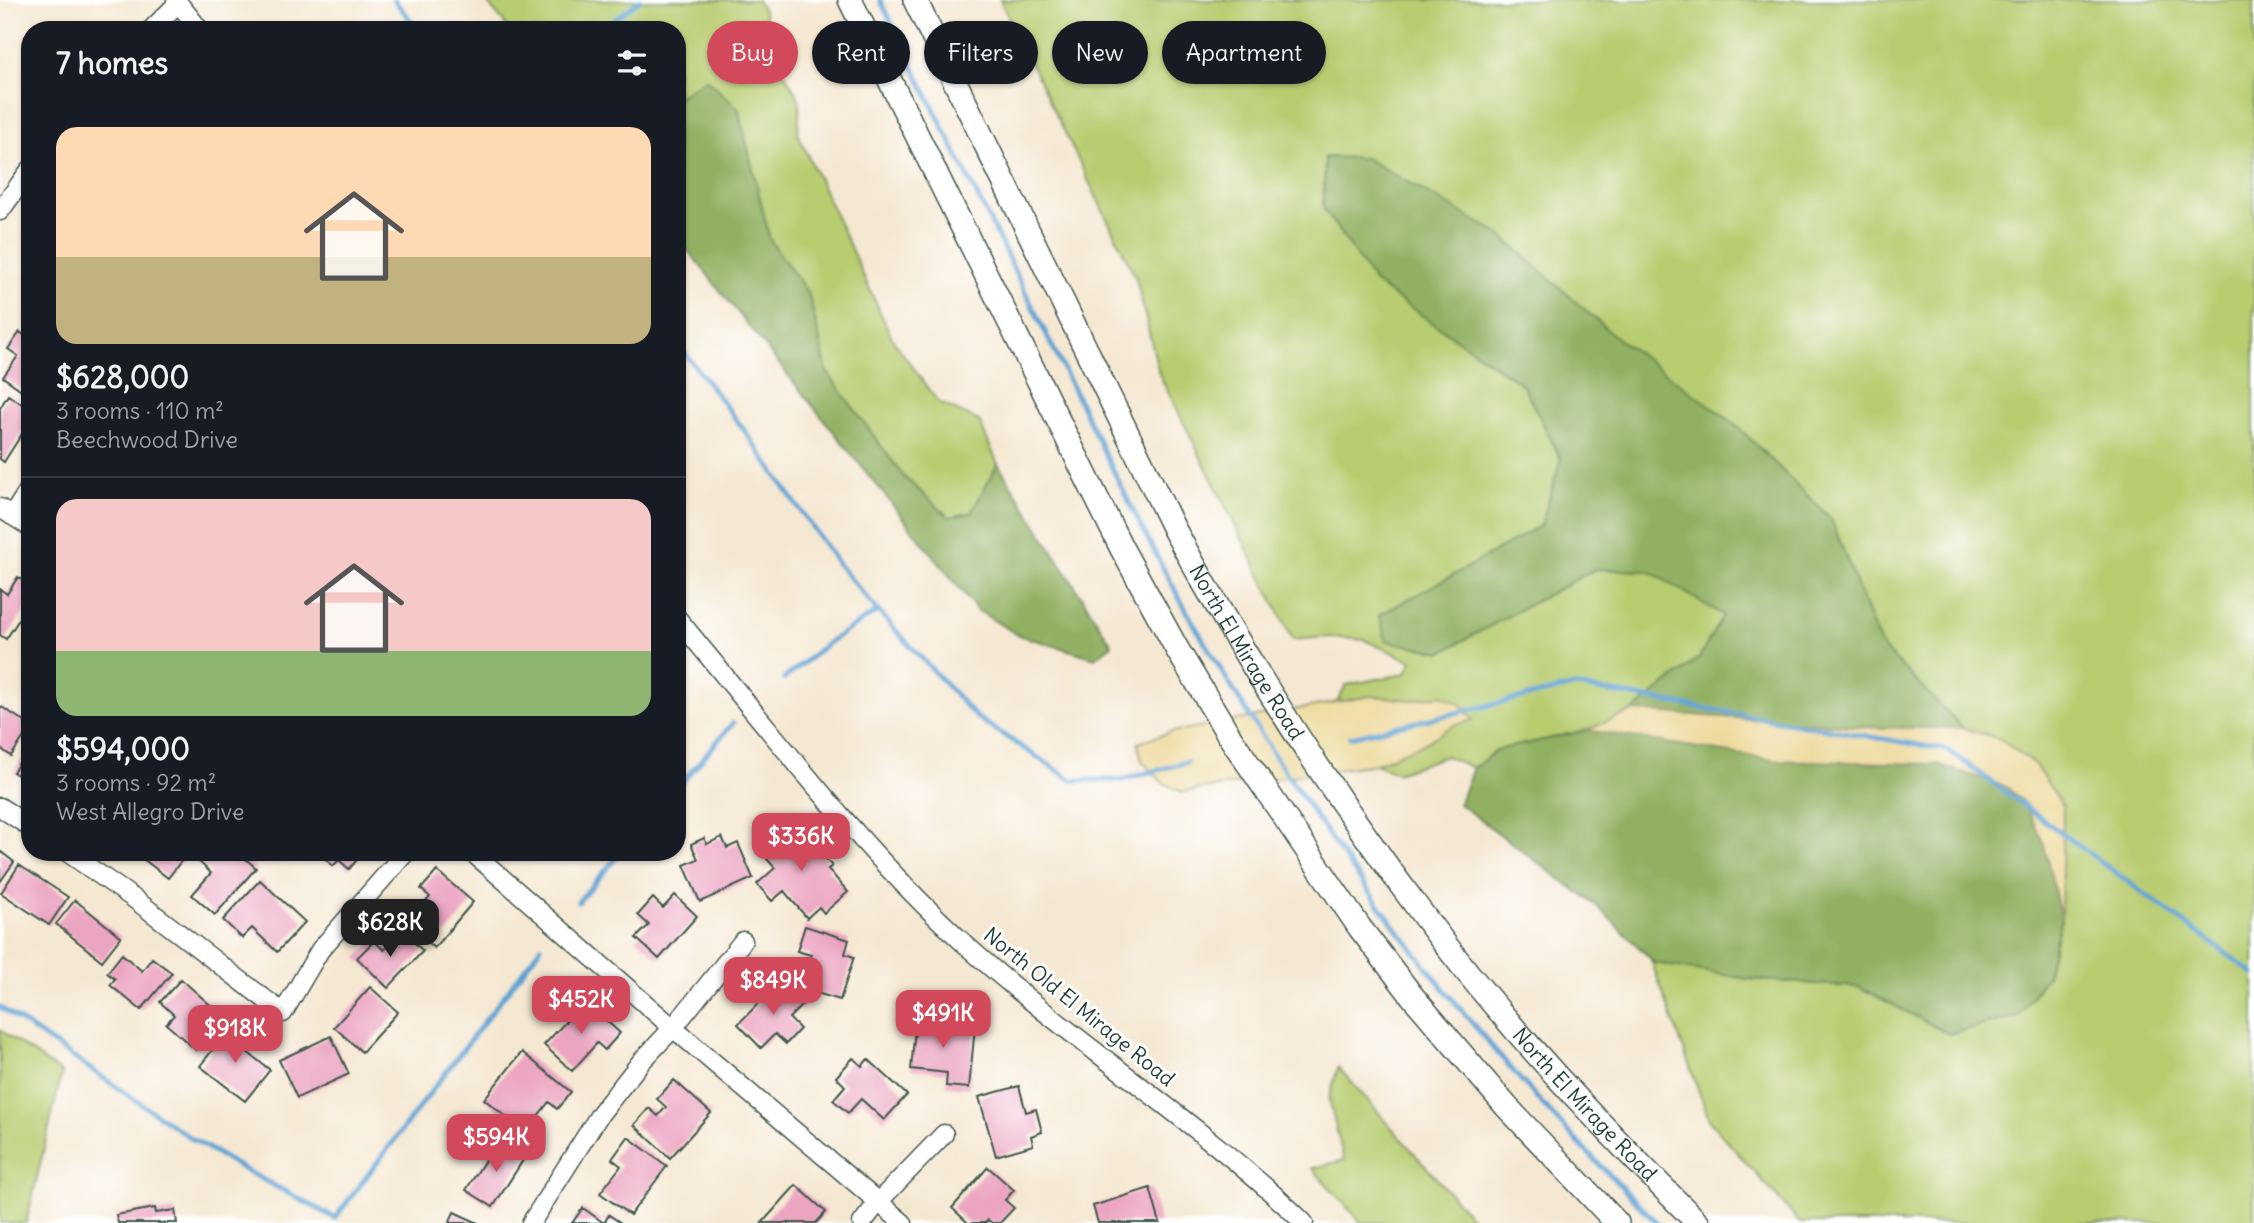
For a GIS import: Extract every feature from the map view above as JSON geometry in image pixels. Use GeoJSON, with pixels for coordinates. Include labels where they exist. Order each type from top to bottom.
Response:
{"type":"FeatureCollection","features":[{"type":"Feature","properties":{"kind":"main road"},"geometry":{"type":"LineString","coordinates":[[850,0],[1122,549],[1198,684],[1265,791],[1360,928],[1413,996],[1506,1107],[1617,1223]]}},
{"type":"Feature","properties":{"kind":"main road","name":"North El Mirage Road"},"geometry":{"type":"LineString","coordinates":[[915,0],[1174,529],[1270,696],[1331,787],[1424,916],[1501,1012],[1614,1139],[1698,1223]]}},
{"type":"Feature","properties":{"kind":"street"},"geometry":{"type":"LineString","coordinates":[[159,21],[177,1],[193,21]]}},
{"type":"Feature","properties":{"kind":"street"},"geometry":{"type":"LineString","coordinates":[[0,211],[21,182]]}},
{"type":"Feature","properties":{"kind":"street"},"geometry":{"type":"LineString","coordinates":[[21,497],[6,512],[21,521]]}},
{"type":"Feature","properties":{"kind":"street","name":"North Old El Mirage Road"},"geometry":{"type":"LineString","coordinates":[[686,629],[890,869],[966,945],[1034,1004],[1254,1176],[1304,1223]]}},
{"type":"Feature","properties":{"kind":"street"},"geometry":{"type":"LineString","coordinates":[[0,807],[21,821]]}},
{"type":"Feature","properties":{"kind":"street"},"geometry":{"type":"LineString","coordinates":[[80,861],[133,898],[283,1013],[320,950],[398,861]]}},
{"type":"Feature","properties":{"kind":"street"},"geometry":{"type":"LineString","coordinates":[[483,861],[673,1028],[903,1223]]}},
{"type":"Feature","properties":{"kind":"street"},"geometry":{"type":"LineString","coordinates":[[531,1223],[600,1114],[743,940]]}},
{"type":"Feature","properties":{"kind":"street"},"geometry":{"type":"LineString","coordinates":[[862,1223],[879,1201],[944,1134]]}},
{"type":"Feature","properties":{"kind":"green space"},"geometry":{"type":"Polygon","coordinates":[[[485,0],[757,0],[766,21],[707,21],[707,84],[791,84],[800,100],[798,134],[893,340],[938,402],[979,421],[998,464],[971,513],[949,517],[904,477],[827,372],[809,295],[770,240],[738,108],[686,96],[686,21],[502,21],[485,0]]]}},
{"type":"Feature","properties":{"kind":"green space"},"geometry":{"type":"Polygon","coordinates":[[[1000,0],[2254,0],[2254,1223],[1800,1223],[1710,1122],[1651,960],[1747,979],[1859,987],[1949,1034],[2047,975],[2061,919],[2063,806],[2034,764],[2000,739],[1963,728],[1881,646],[1831,519],[1735,424],[1617,338],[1375,283],[1523,385],[1561,459],[1541,525],[1470,566],[1442,652],[1595,569],[1649,571],[1724,615],[1699,658],[1633,711],[1587,730],[1498,750],[1473,768],[1446,756],[1397,773],[1375,764],[1425,743],[1454,725],[1472,719],[1441,695],[1413,700],[1371,696],[1337,702],[1346,685],[1405,674],[1412,661],[1364,640],[1329,637],[1293,640],[1159,374],[1136,278],[1038,78],[1038,21],[1010,21],[1000,0]]]}},
{"type":"Feature","properties":{"kind":"green space"},"geometry":{"type":"Polygon","coordinates":[[[706,79],[707,84],[712,84],[738,108],[770,240],[809,295],[827,372],[904,477],[949,517],[971,513],[998,464],[1112,645],[1095,658],[1018,635],[977,610],[686,248],[686,92],[706,79]]]}},
{"type":"Feature","properties":{"kind":"green space"},"geometry":{"type":"Polygon","coordinates":[[[1325,157],[1365,158],[1499,234],[1617,338],[1735,424],[1831,519],[1881,646],[1963,728],[1879,728],[1633,711],[1699,658],[1723,615],[1649,571],[1595,569],[1442,652],[1386,641],[1379,615],[1541,525],[1561,459],[1523,385],[1375,283],[1323,208],[1325,157]]]}},
{"type":"Feature","properties":{"kind":"green space"},"geometry":{"type":"Polygon","coordinates":[[[1587,730],[1775,760],[1938,764],[2007,787],[2025,804],[2044,844],[2061,919],[2047,975],[2019,1016],[1949,1034],[1859,987],[1747,979],[1655,963],[1598,907],[1459,804],[1473,768],[1498,750],[1587,730]]]}},
{"type":"Feature","properties":{"kind":"green space"},"geometry":{"type":"Polygon","coordinates":[[[0,1030],[62,1073],[26,1223],[0,1223],[0,1030]]]}},
{"type":"Feature","properties":{"kind":"green space"},"geometry":{"type":"Polygon","coordinates":[[[1338,1067],[1476,1223],[1361,1223],[1312,1168],[1344,1160],[1329,1099],[1338,1067]]]}},
{"type":"Feature","properties":{"kind":"sand"},"geometry":{"type":"Polygon","coordinates":[[[1441,695],[1459,703],[1473,720],[1454,725],[1425,743],[1375,764],[1182,792],[1163,783],[1142,761],[1138,743],[1171,732],[1371,696],[1413,700],[1441,695]]]}},
{"type":"Feature","properties":{"kind":"sand"},"geometry":{"type":"Polygon","coordinates":[[[1633,711],[1879,728],[1963,728],[2000,739],[2034,764],[2063,806],[2061,919],[2044,844],[2025,804],[2007,787],[1938,764],[1775,760],[1587,730],[1633,711]]]}},
{"type":"Feature","properties":{"kind":"building"},"geometry":{"type":"Polygon","coordinates":[[[21,333],[21,390],[3,377],[18,356],[8,349],[21,333]]]}},
{"type":"Feature","properties":{"kind":"building"},"geometry":{"type":"Polygon","coordinates":[[[8,395],[21,403],[21,435],[4,462],[0,459],[0,408],[8,395]]]}},
{"type":"Feature","properties":{"kind":"building"},"geometry":{"type":"Polygon","coordinates":[[[18,577],[21,579],[21,616],[6,639],[0,635],[0,589],[7,594],[18,577]]]}},
{"type":"Feature","properties":{"kind":"building"},"geometry":{"type":"Polygon","coordinates":[[[0,706],[21,719],[21,741],[11,756],[0,748],[0,706]]]}},
{"type":"Feature","properties":{"kind":"building"},"geometry":{"type":"Polygon","coordinates":[[[21,760],[21,777],[13,772],[21,760]]]}},
{"type":"Feature","properties":{"kind":"building"},"geometry":{"type":"Polygon","coordinates":[[[792,821],[832,866],[828,869],[848,892],[824,913],[819,907],[807,918],[784,891],[772,901],[757,884],[775,868],[767,859],[775,852],[768,843],[792,821]]]}},
{"type":"Feature","properties":{"kind":"building"},"geometry":{"type":"Polygon","coordinates":[[[722,837],[727,848],[738,843],[753,878],[700,902],[684,865],[698,859],[691,844],[704,838],[707,844],[722,837]]]}},
{"type":"Feature","properties":{"kind":"building"},"geometry":{"type":"Polygon","coordinates":[[[0,851],[14,862],[0,882],[0,851]]]}},
{"type":"Feature","properties":{"kind":"building"},"geometry":{"type":"Polygon","coordinates":[[[146,861],[181,861],[168,878],[146,861]]]}},
{"type":"Feature","properties":{"kind":"building"},"geometry":{"type":"Polygon","coordinates":[[[198,861],[248,861],[256,868],[215,915],[192,895],[211,873],[198,861]]]}},
{"type":"Feature","properties":{"kind":"building"},"geometry":{"type":"Polygon","coordinates":[[[340,861],[356,861],[349,869],[340,861]]]}},
{"type":"Feature","properties":{"kind":"building"},"geometry":{"type":"Polygon","coordinates":[[[19,865],[68,897],[49,925],[1,893],[19,865]]]}},
{"type":"Feature","properties":{"kind":"building"},"geometry":{"type":"Polygon","coordinates":[[[437,871],[473,902],[434,948],[406,924],[430,897],[421,889],[437,871]]]}},
{"type":"Feature","properties":{"kind":"building"},"geometry":{"type":"Polygon","coordinates":[[[260,880],[305,922],[277,952],[252,928],[242,938],[223,920],[260,880]]]}},
{"type":"Feature","properties":{"kind":"building"},"geometry":{"type":"Polygon","coordinates":[[[675,895],[697,916],[659,959],[636,938],[649,925],[638,915],[653,898],[663,908],[675,895]]]}},
{"type":"Feature","properties":{"kind":"building"},"geometry":{"type":"Polygon","coordinates":[[[75,900],[121,937],[102,961],[56,924],[75,900]]]}},
{"type":"Feature","properties":{"kind":"building"},"geometry":{"type":"Polygon","coordinates":[[[805,926],[849,940],[845,954],[854,957],[840,1000],[800,988],[811,955],[797,951],[805,926]]]}},
{"type":"Feature","properties":{"kind":"building"},"geometry":{"type":"Polygon","coordinates":[[[402,931],[423,951],[388,988],[357,958],[374,941],[384,950],[402,931]]]}},
{"type":"Feature","properties":{"kind":"building"},"geometry":{"type":"Polygon","coordinates":[[[122,954],[142,971],[152,958],[172,973],[141,1010],[110,985],[115,979],[107,973],[122,954]]]}},
{"type":"Feature","properties":{"kind":"building"},"geometry":{"type":"Polygon","coordinates":[[[181,979],[225,1018],[196,1050],[166,1024],[174,1015],[160,1002],[181,979]]]}},
{"type":"Feature","properties":{"kind":"building"},"geometry":{"type":"Polygon","coordinates":[[[780,982],[803,1004],[789,1018],[800,1029],[786,1044],[775,1034],[761,1048],[738,1024],[780,982]]]}},
{"type":"Feature","properties":{"kind":"building"},"geometry":{"type":"Polygon","coordinates":[[[370,987],[398,1012],[362,1052],[334,1027],[370,987]]]}},
{"type":"Feature","properties":{"kind":"building"},"geometry":{"type":"Polygon","coordinates":[[[585,1001],[620,1033],[605,1050],[597,1043],[572,1071],[544,1045],[585,1001]]]}},
{"type":"Feature","properties":{"kind":"building"},"geometry":{"type":"Polygon","coordinates":[[[917,1009],[932,1011],[931,1024],[975,1027],[969,1088],[946,1086],[947,1073],[911,1069],[917,1009]]]}},
{"type":"Feature","properties":{"kind":"building"},"geometry":{"type":"Polygon","coordinates":[[[232,1025],[248,1038],[241,1047],[270,1070],[245,1101],[200,1066],[232,1025]]]}},
{"type":"Feature","properties":{"kind":"building"},"geometry":{"type":"Polygon","coordinates":[[[331,1036],[349,1074],[297,1098],[279,1060],[331,1036]]]}},
{"type":"Feature","properties":{"kind":"building"},"geometry":{"type":"Polygon","coordinates":[[[522,1052],[571,1092],[557,1109],[549,1102],[525,1132],[484,1099],[522,1052]]]}},
{"type":"Feature","properties":{"kind":"building"},"geometry":{"type":"Polygon","coordinates":[[[853,1058],[862,1066],[868,1059],[907,1095],[884,1120],[861,1099],[848,1113],[833,1100],[845,1086],[836,1077],[853,1058]]]}},
{"type":"Feature","properties":{"kind":"building"},"geometry":{"type":"Polygon","coordinates":[[[674,1080],[711,1113],[670,1158],[634,1125],[649,1108],[658,1116],[666,1107],[657,1099],[674,1080]]]}},
{"type":"Feature","properties":{"kind":"building"},"geometry":{"type":"Polygon","coordinates":[[[1019,1086],[1026,1112],[1036,1109],[1042,1132],[1031,1136],[1033,1145],[996,1156],[979,1097],[1019,1086]]]}},
{"type":"Feature","properties":{"kind":"building"},"geometry":{"type":"Polygon","coordinates":[[[628,1137],[667,1166],[630,1215],[600,1193],[621,1166],[612,1159],[628,1137]]]}},
{"type":"Feature","properties":{"kind":"building"},"geometry":{"type":"Polygon","coordinates":[[[498,1140],[525,1157],[493,1207],[466,1190],[498,1140]]]}},
{"type":"Feature","properties":{"kind":"building"},"geometry":{"type":"Polygon","coordinates":[[[988,1167],[1014,1190],[1005,1200],[1014,1208],[1000,1223],[988,1220],[985,1223],[968,1223],[952,1208],[988,1167]]]}},
{"type":"Feature","properties":{"kind":"building"},"geometry":{"type":"Polygon","coordinates":[[[796,1185],[826,1212],[816,1223],[762,1223],[796,1185]]]}},
{"type":"Feature","properties":{"kind":"building"},"geometry":{"type":"Polygon","coordinates":[[[1150,1188],[1160,1223],[1098,1223],[1093,1206],[1150,1188]]]}},
{"type":"Feature","properties":{"kind":"building"},"geometry":{"type":"Polygon","coordinates":[[[155,1208],[156,1213],[175,1210],[177,1223],[118,1223],[116,1215],[155,1208]]]}},
{"type":"Feature","properties":{"kind":"building"},"geometry":{"type":"Polygon","coordinates":[[[583,1208],[604,1223],[572,1223],[583,1208]]]}},
{"type":"Feature","properties":{"kind":"building"},"geometry":{"type":"Polygon","coordinates":[[[454,1212],[478,1223],[449,1223],[454,1212]]]}},
{"type":"Feature","properties":{"kind":"building"},"geometry":{"type":"Polygon","coordinates":[[[609,1215],[621,1223],[604,1223],[609,1215]]]}},
{"type":"Feature","properties":{"kind":"waterway"},"geometry":{"type":"LineString","coordinates":[[394,0],[412,21]]}},
{"type":"Feature","properties":{"kind":"waterway"},"geometry":{"type":"LineString","coordinates":[[613,21],[640,0]]}},
{"type":"Feature","properties":{"kind":"waterway"},"geometry":{"type":"LineString","coordinates":[[880,0],[1154,550],[1191,619],[1250,717],[1334,842],[1424,963],[1520,1078],[1657,1223]]}},
{"type":"Feature","properties":{"kind":"waterway"},"geometry":{"type":"LineString","coordinates":[[686,355],[745,431],[838,564],[976,717],[1072,780],[1122,780],[1187,762]]}},
{"type":"Feature","properties":{"kind":"waterway"},"geometry":{"type":"LineString","coordinates":[[784,679],[829,642],[878,611]]}},
{"type":"Feature","properties":{"kind":"waterway"},"geometry":{"type":"LineString","coordinates":[[1350,737],[1575,686],[1948,750],[2254,974]]}},
{"type":"Feature","properties":{"kind":"waterway"},"geometry":{"type":"LineString","coordinates":[[686,778],[733,723]]}},
{"type":"Feature","properties":{"kind":"waterway"},"geometry":{"type":"LineString","coordinates":[[578,902],[613,861]]}},
{"type":"Feature","properties":{"kind":"waterway"},"geometry":{"type":"LineString","coordinates":[[0,1007],[191,1138],[335,1218],[541,947]]}}]}
